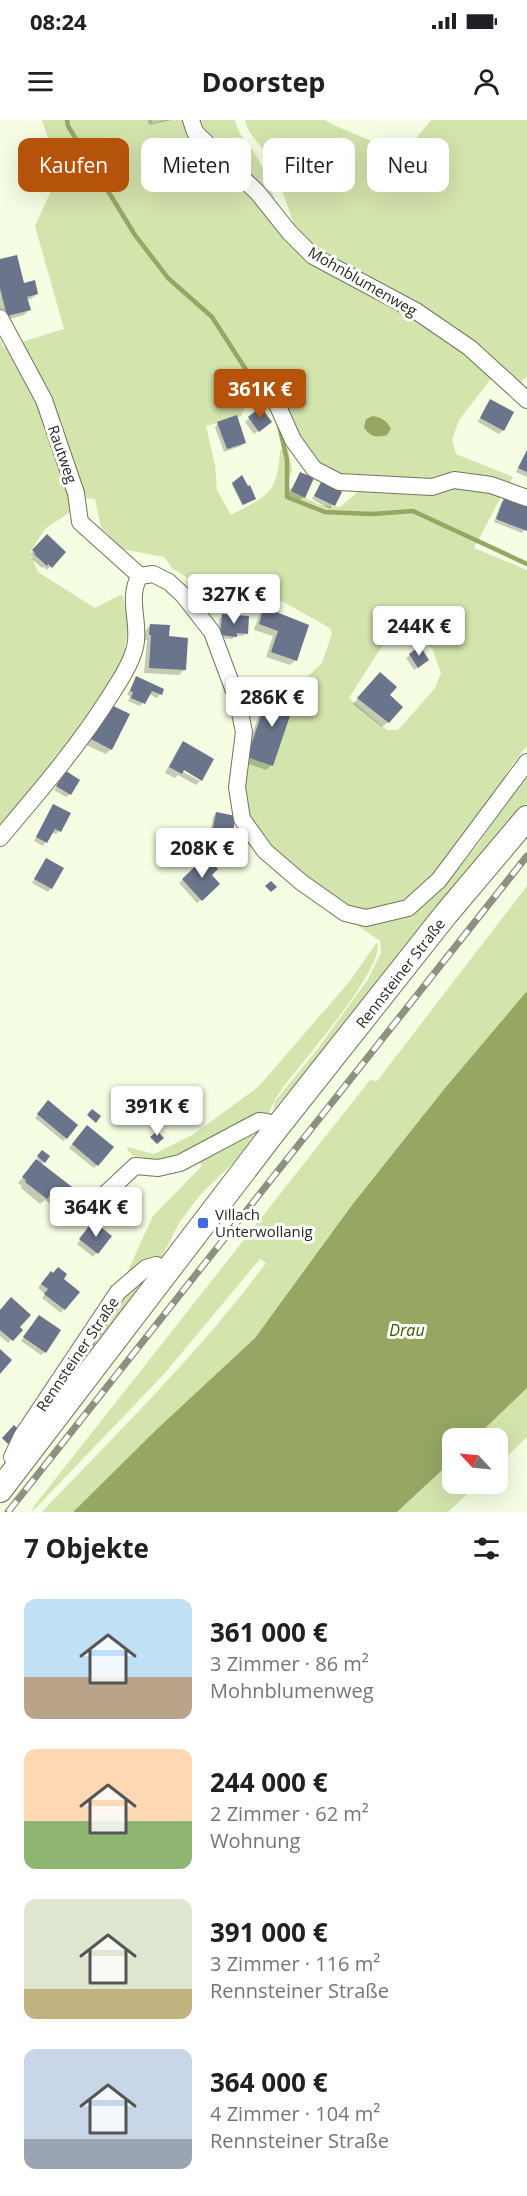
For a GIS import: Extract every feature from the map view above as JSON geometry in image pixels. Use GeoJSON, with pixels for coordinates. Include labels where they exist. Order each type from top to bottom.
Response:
{"type":"FeatureCollection","features":[{"type":"Feature","properties":{"kind":"main road","name":"Rennsteiner Straße"},"geometry":{"type":"LineString","coordinates":[[0,1490],[275,1130],[446,914],[527,818]]}},
{"type":"Feature","properties":{"kind":"street","name":"Mohnblumenweg"},"geometry":{"type":"LineString","coordinates":[[191,120],[195,132],[258,193],[289,232],[313,256],[416,311],[470,348],[527,400]]}},
{"type":"Feature","properties":{"kind":"street","name":"Rautweg"},"geometry":{"type":"LineString","coordinates":[[0,318],[44,400],[76,493],[80,522],[140,576]]}},
{"type":"Feature","properties":{"kind":"street"},"geometry":{"type":"LineString","coordinates":[[276,402],[293,440],[314,469],[339,482],[432,487],[454,480],[491,485],[527,498]]}},
{"type":"Feature","properties":{"kind":"street"},"geometry":{"type":"LineString","coordinates":[[0,838],[94,722],[120,680],[135,647],[133,586],[140,576],[153,574],[169,582],[184,596],[212,632],[237,699],[244,732],[237,787],[242,819],[265,851],[302,882],[345,913],[366,918],[408,908],[439,880],[527,762]]}},
{"type":"Feature","properties":{"kind":"street"},"geometry":{"type":"LineString","coordinates":[[100,1199],[135,1166],[158,1168],[180,1163],[259,1121],[267,1122],[275,1130]]}},
{"type":"Feature","properties":{"kind":"shaded area"},"geometry":{"type":"Polygon","coordinates":[[[42,120],[152,120],[153,123],[165,120],[187,120],[203,138],[141,138],[141,192],[249,192],[279,226],[394,303],[494,375],[459,420],[452,440],[456,454],[513,477],[506,489],[351,477],[322,468],[311,462],[282,402],[273,393],[266,376],[262,376],[265,389],[242,394],[247,403],[241,416],[206,426],[215,465],[217,490],[231,515],[268,492],[276,476],[280,450],[288,448],[292,471],[286,486],[292,489],[291,491],[320,505],[340,507],[364,487],[453,485],[502,495],[474,548],[527,570],[527,746],[512,765],[470,835],[416,895],[392,909],[371,913],[350,908],[334,898],[265,840],[248,815],[243,794],[247,757],[273,765],[296,698],[305,679],[322,663],[332,634],[330,628],[276,598],[274,592],[263,590],[209,591],[173,569],[164,557],[121,549],[101,527],[95,499],[84,498],[18,343],[64,329],[35,226],[50,192],[129,192],[129,138],[48,138],[42,120]],[[393,629],[349,698],[387,730],[398,730],[435,688],[441,673],[432,648],[393,629]]]}},
{"type":"Feature","properties":{"kind":"shaded area"},"geometry":{"type":"Polygon","coordinates":[[[196,120],[235,120],[244,138],[215,138],[196,120]]]}},
{"type":"Feature","properties":{"kind":"shaded area"},"geometry":{"type":"Polygon","coordinates":[[[245,120],[325,120],[367,139],[367,192],[449,192],[449,138],[416,138],[431,120],[527,120],[527,376],[518,386],[298,241],[282,192],[355,192],[355,138],[263,138],[263,150],[245,120]]]}},
{"type":"Feature","properties":{"kind":"shaded area"},"geometry":{"type":"Polygon","coordinates":[[[251,148],[263,169],[263,192],[272,192],[279,213],[251,181],[251,148]]]}},
{"type":"Feature","properties":{"kind":"shaded area"},"geometry":{"type":"Polygon","coordinates":[[[0,339],[3,347],[7,346],[21,361],[76,508],[45,529],[30,552],[38,572],[95,608],[122,594],[129,620],[123,661],[96,708],[0,830],[0,339]]]}},
{"type":"Feature","properties":{"kind":"shaded area"},"geometry":{"type":"Polygon","coordinates":[[[527,770],[527,803],[273,1110],[275,1101],[317,1050],[368,979],[381,953],[380,941],[357,923],[378,924],[407,916],[449,881],[479,843],[527,770]]]}},
{"type":"Feature","properties":{"kind":"shaded area"},"geometry":{"type":"Polygon","coordinates":[[[527,886],[527,991],[445,1088],[352,1205],[255,1338],[157,1429],[73,1512],[42,1512],[158,1391],[214,1328],[266,1263],[260,1259],[165,1373],[32,1512],[34,1506],[370,1080],[377,1081],[527,886]]]}},
{"type":"Feature","properties":{"kind":"shaded area"},"geometry":{"type":"Polygon","coordinates":[[[377,942],[376,955],[369,972],[356,993],[280,1092],[267,1118],[184,1159],[141,1161],[128,1151],[127,1147],[154,1154],[194,1134],[258,1087],[350,981],[377,942]]]}},
{"type":"Feature","properties":{"kind":"shaded area"},"geometry":{"type":"Polygon","coordinates":[[[254,1129],[256,1134],[234,1162],[200,1195],[179,1223],[161,1259],[121,1286],[153,1216],[202,1166],[197,1160],[254,1129]]]}},
{"type":"Feature","properties":{"kind":"shaded area"},"geometry":{"type":"Polygon","coordinates":[[[151,1271],[38,1424],[112,1307],[151,1271]]]}},
{"type":"Feature","properties":{"kind":"shaded area"},"geometry":{"type":"Polygon","coordinates":[[[527,1388],[527,1437],[508,1455],[508,1428],[485,1428],[527,1388]]]}},
{"type":"Feature","properties":{"kind":"shaded area"},"geometry":{"type":"Polygon","coordinates":[[[442,1470],[442,1494],[467,1494],[448,1512],[397,1512],[442,1470]]]}},
{"type":"Feature","properties":{"kind":"water"},"geometry":{"type":"Polygon","coordinates":[[[373,416],[388,423],[391,429],[387,435],[374,436],[364,428],[366,419],[373,416]]]}},
{"type":"Feature","properties":{"kind":"water","name":"Drau"},"geometry":{"type":"Polygon","coordinates":[[[527,991],[527,1388],[485,1428],[442,1428],[442,1470],[397,1512],[73,1512],[157,1429],[255,1338],[352,1205],[445,1088],[527,991]]]}},
{"type":"Feature","properties":{"kind":"building"},"geometry":{"type":"Polygon","coordinates":[[[17,255],[24,283],[35,280],[38,294],[27,297],[31,310],[7,316],[0,288],[0,259],[17,255]]]}},
{"type":"Feature","properties":{"kind":"building"},"geometry":{"type":"Polygon","coordinates":[[[490,399],[514,412],[504,431],[480,418],[490,399]]]}},
{"type":"Feature","properties":{"kind":"building"},"geometry":{"type":"Polygon","coordinates":[[[261,407],[272,422],[259,432],[248,417],[261,407]]]}},
{"type":"Feature","properties":{"kind":"building"},"geometry":{"type":"Polygon","coordinates":[[[237,415],[246,443],[227,449],[217,422],[237,415]]]}},
{"type":"Feature","properties":{"kind":"building"},"geometry":{"type":"Polygon","coordinates":[[[527,450],[527,472],[518,468],[527,450]]]}},
{"type":"Feature","properties":{"kind":"building"},"geometry":{"type":"Polygon","coordinates":[[[300,472],[314,478],[305,498],[291,491],[300,472]]]}},
{"type":"Feature","properties":{"kind":"building"},"geometry":{"type":"Polygon","coordinates":[[[242,475],[248,486],[250,485],[256,499],[243,505],[232,483],[242,475]]]}},
{"type":"Feature","properties":{"kind":"building"},"geometry":{"type":"Polygon","coordinates":[[[323,478],[342,492],[335,506],[314,496],[323,478]]]}},
{"type":"Feature","properties":{"kind":"building"},"geometry":{"type":"Polygon","coordinates":[[[504,498],[527,507],[527,531],[496,519],[504,498]]]}},
{"type":"Feature","properties":{"kind":"building"},"geometry":{"type":"Polygon","coordinates":[[[47,534],[66,552],[52,568],[48,564],[47,566],[32,550],[47,534]]]}},
{"type":"Feature","properties":{"kind":"building"},"geometry":{"type":"Polygon","coordinates":[[[264,607],[309,625],[297,661],[271,652],[278,631],[259,624],[264,607]]]}},
{"type":"Feature","properties":{"kind":"building"},"geometry":{"type":"Polygon","coordinates":[[[222,614],[249,616],[248,634],[237,633],[237,637],[220,635],[222,614]]]}},
{"type":"Feature","properties":{"kind":"building"},"geometry":{"type":"Polygon","coordinates":[[[150,624],[170,625],[169,636],[188,638],[186,670],[149,668],[150,624]]]}},
{"type":"Feature","properties":{"kind":"building"},"geometry":{"type":"Polygon","coordinates":[[[420,646],[429,660],[418,668],[409,654],[420,646]]]}},
{"type":"Feature","properties":{"kind":"building"},"geometry":{"type":"Polygon","coordinates":[[[380,672],[397,687],[390,695],[403,707],[389,723],[357,698],[380,672]]]}},
{"type":"Feature","properties":{"kind":"building"},"geometry":{"type":"Polygon","coordinates":[[[136,676],[164,689],[162,695],[152,691],[145,704],[131,698],[133,692],[130,691],[136,676]]]}},
{"type":"Feature","properties":{"kind":"building"},"geometry":{"type":"Polygon","coordinates":[[[270,689],[296,698],[273,766],[247,757],[270,689]]]}},
{"type":"Feature","properties":{"kind":"building"},"geometry":{"type":"Polygon","coordinates":[[[109,704],[130,714],[112,750],[91,739],[109,704]]]}},
{"type":"Feature","properties":{"kind":"building"},"geometry":{"type":"Polygon","coordinates":[[[183,741],[214,759],[202,781],[184,770],[182,774],[169,767],[183,741]]]}},
{"type":"Feature","properties":{"kind":"building"},"geometry":{"type":"Polygon","coordinates":[[[66,771],[80,780],[71,795],[56,786],[66,771]]]}},
{"type":"Feature","properties":{"kind":"building"},"geometry":{"type":"Polygon","coordinates":[[[53,804],[71,813],[61,832],[55,829],[47,843],[36,837],[53,804]]]}},
{"type":"Feature","properties":{"kind":"building"},"geometry":{"type":"Polygon","coordinates":[[[216,812],[236,816],[232,836],[212,833],[216,812]]]}},
{"type":"Feature","properties":{"kind":"building"},"geometry":{"type":"Polygon","coordinates":[[[206,856],[218,869],[212,875],[220,884],[202,901],[182,879],[206,856]]]}},
{"type":"Feature","properties":{"kind":"building"},"geometry":{"type":"Polygon","coordinates":[[[46,858],[64,868],[52,889],[34,879],[46,858]]]}},
{"type":"Feature","properties":{"kind":"building"},"geometry":{"type":"Polygon","coordinates":[[[271,881],[277,887],[271,892],[265,886],[271,881]]]}},
{"type":"Feature","properties":{"kind":"building"},"geometry":{"type":"Polygon","coordinates":[[[48,1100],[78,1125],[67,1139],[37,1114],[48,1100]]]}},
{"type":"Feature","properties":{"kind":"building"},"geometry":{"type":"Polygon","coordinates":[[[92,1109],[101,1116],[96,1123],[87,1115],[92,1109]]]}},
{"type":"Feature","properties":{"kind":"building"},"geometry":{"type":"Polygon","coordinates":[[[87,1125],[114,1147],[98,1166],[72,1144],[87,1125]]]}},
{"type":"Feature","properties":{"kind":"building"},"geometry":{"type":"Polygon","coordinates":[[[157,1131],[164,1138],[157,1144],[150,1137],[157,1131]]]}},
{"type":"Feature","properties":{"kind":"building"},"geometry":{"type":"Polygon","coordinates":[[[42,1150],[50,1156],[45,1163],[37,1156],[42,1150]]]}},
{"type":"Feature","properties":{"kind":"building"},"geometry":{"type":"Polygon","coordinates":[[[36,1159],[76,1190],[64,1206],[50,1195],[47,1199],[22,1177],[36,1159]]]}},
{"type":"Feature","properties":{"kind":"building"},"geometry":{"type":"Polygon","coordinates":[[[93,1221],[112,1236],[98,1254],[79,1239],[93,1221]]]}},
{"type":"Feature","properties":{"kind":"building"},"geometry":{"type":"Polygon","coordinates":[[[58,1267],[67,1274],[64,1279],[80,1292],[65,1310],[44,1294],[48,1289],[41,1284],[51,1271],[53,1273],[58,1267]]]}},
{"type":"Feature","properties":{"kind":"building"},"geometry":{"type":"Polygon","coordinates":[[[11,1297],[31,1315],[20,1327],[23,1330],[13,1341],[0,1330],[0,1310],[11,1297]]]}},
{"type":"Feature","properties":{"kind":"building"},"geometry":{"type":"Polygon","coordinates":[[[39,1315],[61,1330],[46,1353],[23,1337],[39,1315]]]}},
{"type":"Feature","properties":{"kind":"building"},"geometry":{"type":"Polygon","coordinates":[[[0,1349],[12,1360],[0,1374],[0,1349]]]}},
{"type":"Feature","properties":{"kind":"building"},"geometry":{"type":"Polygon","coordinates":[[[14,1425],[20,1431],[8,1444],[2,1438],[14,1425]]]}},
{"type":"Feature","properties":{"kind":"waterway"},"geometry":{"type":"LineString","coordinates":[[67,120],[68,126],[135,235],[168,278],[212,317],[270,407]]}},
{"type":"Feature","properties":{"kind":"waterway"},"geometry":{"type":"LineString","coordinates":[[279,425],[287,460],[287,497],[325,512],[373,514],[413,511],[527,564]]}},
{"type":"Feature","properties":{"kind":"railway"},"geometry":{"type":"LineString","coordinates":[[8,1512],[527,856]]}},
{"type":"Feature","properties":{"kind":"place","name":"Villach Unterwollanig"},"geometry":{"type":"Point","coordinates":[203,1223]}}]}
